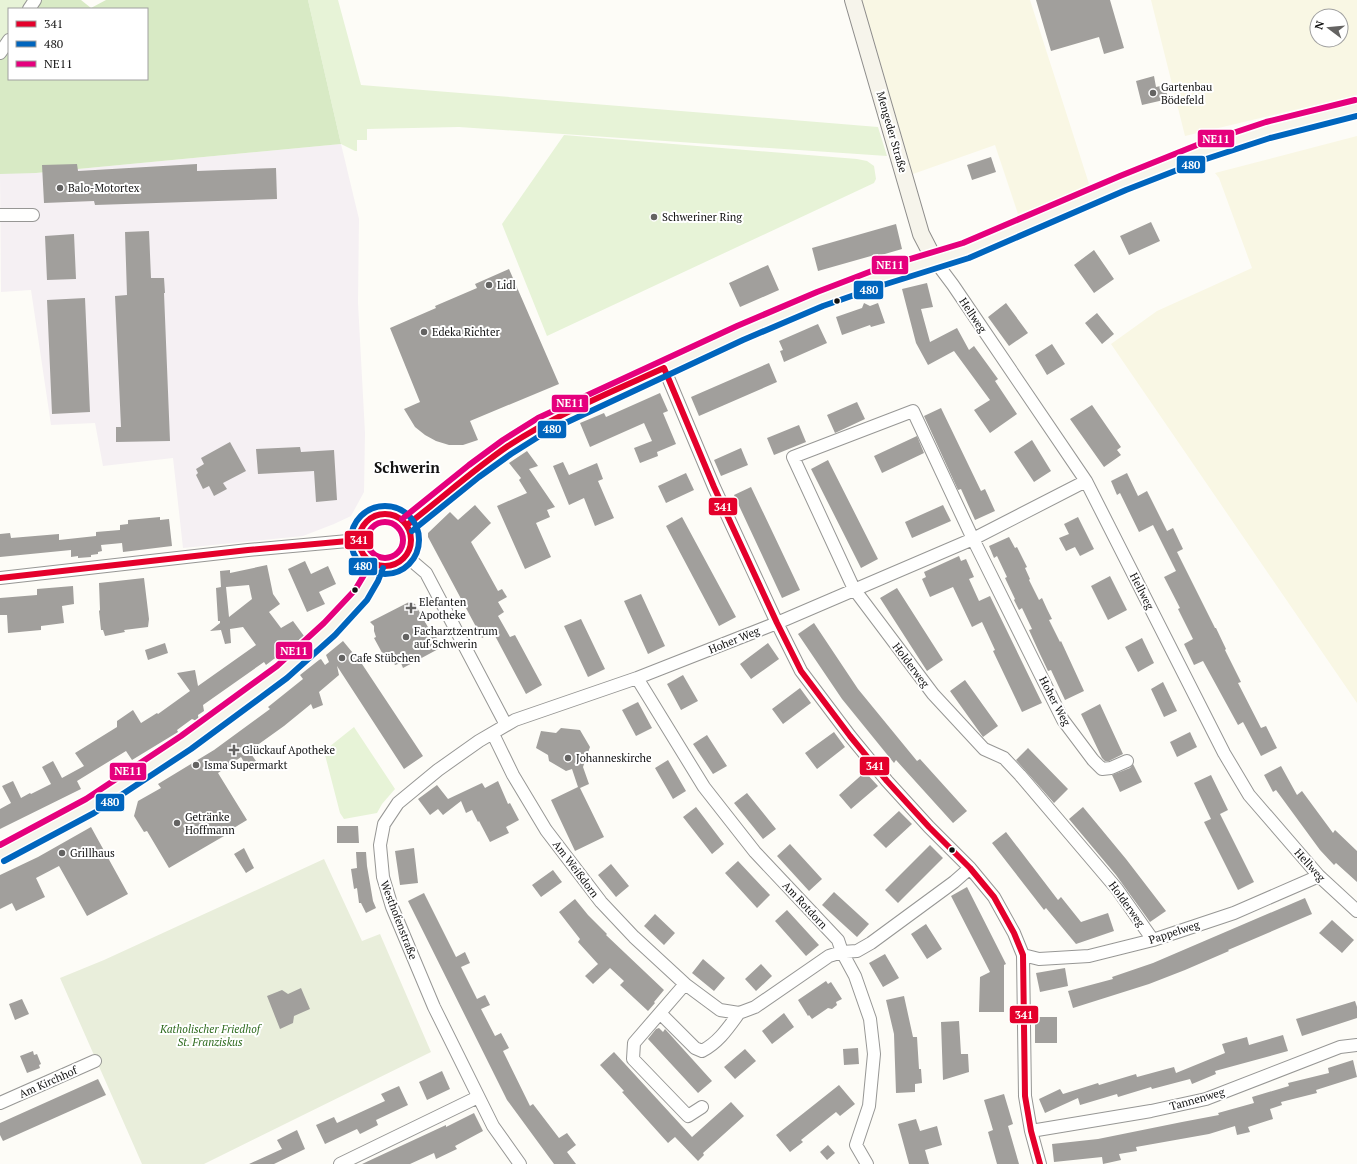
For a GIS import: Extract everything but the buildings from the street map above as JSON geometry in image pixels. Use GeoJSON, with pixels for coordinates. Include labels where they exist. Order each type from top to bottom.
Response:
{"type":"FeatureCollection","features":[{"type":"Feature","properties":{"kind":"main road","name":"Mengeder Straße"},"geometry":{"type":"LineString","coordinates":[[853,0],[922,234],[935,261]]}},
{"type":"Feature","properties":{"kind":"main road"},"geometry":{"type":"LineString","coordinates":[[407,525],[474,471],[507,447],[542,425],[787,311],[880,277],[966,251],[1111,188],[1200,152],[1268,130],[1357,108]]}},
{"type":"Feature","properties":{"kind":"main road"},"geometry":{"type":"LineString","coordinates":[[391,514],[407,525],[410,533],[411,546],[406,556],[402,560],[386,566],[376,565],[366,559],[362,553],[359,540],[362,527],[366,521],[376,515],[391,514]]}},
{"type":"Feature","properties":{"kind":"main road"},"geometry":{"type":"LineString","coordinates":[[0,854],[90,806],[186,743],[282,672],[330,629],[361,595],[372,578],[376,565]]}},
{"type":"Feature","properties":{"kind":"street"},"geometry":{"type":"LineString","coordinates":[[0,53],[8,41]]}},
{"type":"Feature","properties":{"kind":"street"},"geometry":{"type":"LineString","coordinates":[[0,215],[32,215]]}},
{"type":"Feature","properties":{"kind":"street","name":"Hellweg"},"geometry":{"type":"LineString","coordinates":[[935,261],[953,285],[1086,481],[1224,753],[1249,795],[1319,876],[1357,911]]}},
{"type":"Feature","properties":{"kind":"street"},"geometry":{"type":"LineString","coordinates":[[664,368],[714,487],[801,671],[850,736],[907,803],[970,868],[994,897],[1014,933],[1023,955],[1023,1060],[1025,1096],[1031,1131],[1040,1164]]}},
{"type":"Feature","properties":{"kind":"street","name":"Hoher Weg"},"geometry":{"type":"LineString","coordinates":[[913,412],[973,539],[1063,720],[1093,760],[1102,769],[1111,768],[1127,761]]}},
{"type":"Feature","properties":{"kind":"street","name":"Holderweg"},"geometry":{"type":"LineString","coordinates":[[913,412],[793,457],[854,589],[933,694],[984,749],[1004,758],[1020,775],[1118,889],[1153,940]]}},
{"type":"Feature","properties":{"kind":"street","name":"Hoher Weg"},"geometry":{"type":"LineString","coordinates":[[493,734],[515,720],[637,678],[777,623],[973,539],[1086,481]]}},
{"type":"Feature","properties":{"kind":"street"},"geometry":{"type":"LineString","coordinates":[[0,578],[359,540]]}},
{"type":"Feature","properties":{"kind":"street"},"geometry":{"type":"LineString","coordinates":[[406,556],[426,573],[506,725]]}},
{"type":"Feature","properties":{"kind":"street","name":"Am Rotdorn"},"geometry":{"type":"LineString","coordinates":[[637,678],[704,787],[755,852],[838,940],[842,952],[855,976],[870,1019],[874,1054],[869,1106],[856,1145],[867,1164]]}},
{"type":"Feature","properties":{"kind":"street","name":"Am Weißdorn"},"geometry":{"type":"LineString","coordinates":[[493,734],[513,774],[546,830],[601,902],[634,937],[685,984],[720,1010],[738,1013]]}},
{"type":"Feature","properties":{"kind":"street","name":"Westhofenstraße"},"geometry":{"type":"LineString","coordinates":[[493,734],[479,741],[438,770],[398,803],[384,824],[380,845],[383,877],[392,907],[434,1007],[493,1126],[520,1164]]}},
{"type":"Feature","properties":{"kind":"street"},"geometry":{"type":"LineString","coordinates":[[660,1013],[695,1048],[702,1051],[713,1045],[726,1031],[738,1013],[755,1007],[829,956],[842,952],[857,951],[871,943],[954,882],[970,868]]}},
{"type":"Feature","properties":{"kind":"street","name":"Pappelweg"},"geometry":{"type":"LineString","coordinates":[[1023,955],[1039,959],[1089,956],[1153,940],[1234,913],[1319,876]]}},
{"type":"Feature","properties":{"kind":"street"},"geometry":{"type":"LineString","coordinates":[[685,984],[634,1043],[634,1059],[688,1116],[702,1107]]}},
{"type":"Feature","properties":{"kind":"street","name":"Tannenweg"},"geometry":{"type":"LineString","coordinates":[[1031,1131],[1151,1111],[1206,1099],[1340,1047],[1357,1045]]}},
{"type":"Feature","properties":{"kind":"street","name":"Am Kirchhof"},"geometry":{"type":"LineString","coordinates":[[0,1103],[95,1062]]}},
{"type":"Feature","properties":{"kind":"street"},"geometry":{"type":"LineString","coordinates":[[340,1164],[478,1096]]}},
{"type":"Feature","properties":{"kind":"shaded area"},"geometry":{"type":"Polygon","coordinates":[[[862,0],[1030,0],[1090,187],[1018,214],[995,145],[913,174],[862,0]]]}},
{"type":"Feature","properties":{"kind":"shaded area"},"geometry":{"type":"Polygon","coordinates":[[[1151,0],[1357,0],[1357,95],[1185,136],[1151,0]]]}},
{"type":"Feature","properties":{"kind":"shaded area"},"geometry":{"type":"Polygon","coordinates":[[[1357,136],[1357,703],[1111,344],[1157,311],[1252,268],[1219,178],[1215,173],[1357,136]]]}},
{"type":"Feature","properties":{"kind":"shaded area"},"geometry":{"type":"Polygon","coordinates":[[[341,144],[359,219],[358,303],[365,433],[364,492],[351,516],[303,536],[183,548],[173,458],[103,466],[95,423],[51,425],[31,290],[1,292],[0,172],[36,173],[341,144]]]}},
{"type":"Feature","properties":{"kind":"green space"},"geometry":{"type":"Polygon","coordinates":[[[0,0],[33,0],[27,8],[8,8],[8,32],[0,43],[0,0]]]}},
{"type":"Feature","properties":{"kind":"green space"},"geometry":{"type":"Polygon","coordinates":[[[33,0],[81,0],[91,8],[27,8],[33,0]]]}},
{"type":"Feature","properties":{"kind":"green space"},"geometry":{"type":"Polygon","coordinates":[[[106,0],[308,0],[341,144],[36,173],[0,174],[0,43],[8,32],[8,80],[148,80],[148,8],[91,8],[106,0]]]}},
{"type":"Feature","properties":{"kind":"green space"},"geometry":{"type":"Polygon","coordinates":[[[308,0],[338,0],[361,85],[878,127],[887,156],[459,127],[367,129],[367,140],[357,140],[357,151],[355,151],[341,144],[308,0]]]}},
{"type":"Feature","properties":{"kind":"green space"},"geometry":{"type":"Polygon","coordinates":[[[564,135],[857,159],[867,161],[874,166],[876,179],[874,183],[547,336],[502,224],[564,135]]]}},
{"type":"Feature","properties":{"kind":"green space"},"geometry":{"type":"Polygon","coordinates":[[[354,727],[395,789],[382,804],[377,813],[344,819],[340,813],[324,751],[354,727]]]}},
{"type":"Feature","properties":{"kind":"green space","name":"Katholischer Friedhof St. Franziskus"},"geometry":{"type":"Polygon","coordinates":[[[324,859],[362,941],[380,934],[431,1052],[204,1164],[142,1164],[60,978],[104,960],[324,859]]]}},
{"type":"Feature","properties":{"kind":"transit line","name":"NE11"},"geometry":{"type":"LineString","coordinates":[[402,519],[469,465],[503,440],[538,418],[737,326],[817,292],[877,269],[963,243],[1197,145],[1266,122],[1355,100]]}},
{"type":"Feature","properties":{"kind":"transit line","name":"480"},"geometry":{"type":"LineString","coordinates":[[412,531],[479,477],[511,454],[546,432],[743,340],[823,306],[883,285],[969,258],[1126,190],[1203,160],[1270,138],[1357,116]]}},
{"type":"Feature","properties":{"kind":"transit line","name":"341"},"geometry":{"type":"LineString","coordinates":[[664,368],[714,487],[801,671],[850,736],[887,781],[929,827],[970,868],[994,897],[1014,933],[1023,955],[1025,1096],[1031,1131],[1040,1164]]}},
{"type":"Feature","properties":{"kind":"transit line","name":"341"},"geometry":{"type":"LineString","coordinates":[[407,525],[482,465],[527,434],[584,404],[664,368]]}},
{"type":"Feature","properties":{"kind":"transit line","name":"480"},"geometry":{"type":"LineString","coordinates":[[378,506],[392,506],[404,512],[413,521],[419,533],[419,540],[417,553],[409,564],[398,572],[392,574],[378,574],[372,572],[361,564],[353,553],[351,547],[351,533],[353,527],[361,516],[372,508],[378,506]]}},
{"type":"Feature","properties":{"kind":"transit line","name":"341"},"geometry":{"type":"LineString","coordinates":[[380,514],[390,514],[404,521],[411,535],[411,540],[411,545],[404,559],[390,566],[380,566],[370,562],[363,555],[359,545],[359,535],[363,525],[370,518],[380,514]]}},
{"type":"Feature","properties":{"kind":"transit line","name":"NE11"},"geometry":{"type":"LineString","coordinates":[[389,522],[398,527],[402,533],[403,540],[402,547],[398,553],[389,558],[381,558],[372,553],[368,547],[367,536],[372,527],[378,523],[389,522]]}},
{"type":"Feature","properties":{"kind":"transit line","name":"341"},"geometry":{"type":"LineString","coordinates":[[0,578],[248,550],[359,540]]}},
{"type":"Feature","properties":{"kind":"transit line","name":"NE11"},"geometry":{"type":"LineString","coordinates":[[0,845],[86,799],[181,736],[277,666],[324,623],[355,590],[364,575],[369,562]]}},
{"type":"Feature","properties":{"kind":"transit line","name":"480"},"geometry":{"type":"LineString","coordinates":[[4,861],[94,813],[191,749],[287,678],[335,635],[367,600],[378,581],[383,568]]}},
{"type":"Feature","properties":{"kind":"place","name":"Gartenbau Bödefeld"},"geometry":{"type":"Point","coordinates":[1153,93]}},
{"type":"Feature","properties":{"kind":"place","name":"Balo-Motortex"},"geometry":{"type":"Point","coordinates":[60,188]}},
{"type":"Feature","properties":{"kind":"place","name":"Schweriner Ring"},"geometry":{"type":"Point","coordinates":[654,217]}},
{"type":"Feature","properties":{"kind":"place","name":"Lidl"},"geometry":{"type":"Point","coordinates":[489,285]}},
{"type":"Feature","properties":{"kind":"place","name":"Edeka Richter"},"geometry":{"type":"Point","coordinates":[424,332]}},
{"type":"Feature","properties":{"kind":"place","name":"Elefanten Apotheke"},"geometry":{"type":"Point","coordinates":[411,608]}},
{"type":"Feature","properties":{"kind":"place","name":"Facharztzentrum auf Schwerin"},"geometry":{"type":"Point","coordinates":[406,637]}},
{"type":"Feature","properties":{"kind":"place","name":"Cafe Stübchen"},"geometry":{"type":"Point","coordinates":[342,658]}},
{"type":"Feature","properties":{"kind":"place","name":"Glückauf Apotheke"},"geometry":{"type":"Point","coordinates":[234,750]}},
{"type":"Feature","properties":{"kind":"place","name":"Johanneskirche"},"geometry":{"type":"Point","coordinates":[568,758]}},
{"type":"Feature","properties":{"kind":"place","name":"Isma Supermarkt"},"geometry":{"type":"Point","coordinates":[196,765]}},
{"type":"Feature","properties":{"kind":"place","name":"Getränke Hoffmann"},"geometry":{"type":"Point","coordinates":[177,823]}},
{"type":"Feature","properties":{"kind":"place","name":"Grillhaus"},"geometry":{"type":"Point","coordinates":[62,853]}},
{"type":"Feature","properties":{"kind":"district","name":"Schwerin"},"geometry":{"type":"Point","coordinates":[407,468]}}]}
